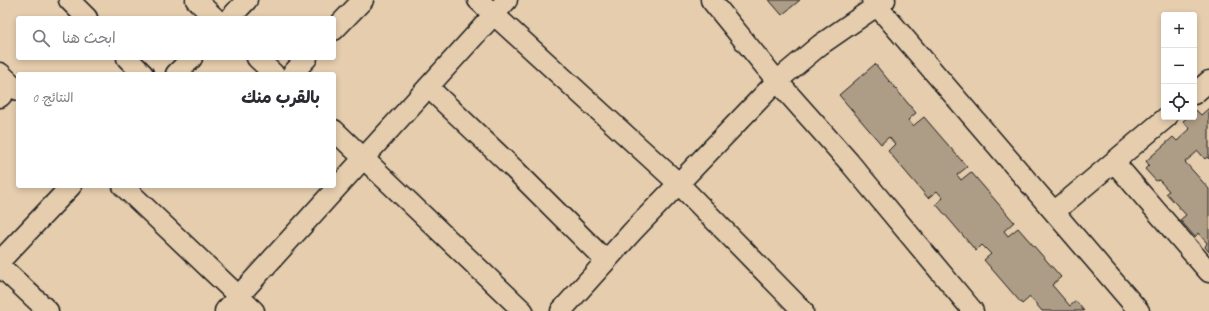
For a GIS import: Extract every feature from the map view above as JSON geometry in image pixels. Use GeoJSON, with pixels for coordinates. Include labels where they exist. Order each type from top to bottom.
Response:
{"type":"FeatureCollection","features":[{"type":"Feature","properties":{"kind":"street"},"geometry":{"type":"LineString","coordinates":[[68,0],[85,16]]}},
{"type":"Feature","properties":{"kind":"street"},"geometry":{"type":"LineString","coordinates":[[196,0],[213,16]]}},
{"type":"Feature","properties":{"kind":"street"},"geometry":{"type":"LineString","coordinates":[[232,16],[247,0]]}},
{"type":"Feature","properties":{"kind":"street"},"geometry":{"type":"LineString","coordinates":[[336,28],[364,0]]}},
{"type":"Feature","properties":{"kind":"street"},"geometry":{"type":"LineString","coordinates":[[478,0],[678,183],[803,311]]}},
{"type":"Feature","properties":{"kind":"street"},"geometry":{"type":"LineString","coordinates":[[231,304],[507,0]]}},
{"type":"Feature","properties":{"kind":"street"},"geometry":{"type":"LineString","coordinates":[[712,0],[777,81],[849,162],[973,311]]}},
{"type":"Feature","properties":{"kind":"street"},"geometry":{"type":"LineString","coordinates":[[561,311],[678,183],[777,81],[820,45],[878,2],[1139,311]]}},
{"type":"Feature","properties":{"kind":"street"},"geometry":{"type":"LineString","coordinates":[[129,60],[141,72]]}},
{"type":"Feature","properties":{"kind":"street"},"geometry":{"type":"LineString","coordinates":[[178,72],[190,60]]}},
{"type":"Feature","properties":{"kind":"street"},"geometry":{"type":"LineString","coordinates":[[259,60],[272,72]]}},
{"type":"Feature","properties":{"kind":"street"},"geometry":{"type":"LineString","coordinates":[[294,72],[305,60]]}},
{"type":"Feature","properties":{"kind":"street"},"geometry":{"type":"LineString","coordinates":[[1197,91],[1209,81]]}},
{"type":"Feature","properties":{"kind":"street"},"geometry":{"type":"LineString","coordinates":[[428,87],[514,169],[606,261]]}},
{"type":"Feature","properties":{"kind":"street"},"geometry":{"type":"LineString","coordinates":[[1054,212],[1163,120]]}},
{"type":"Feature","properties":{"kind":"street"},"geometry":{"type":"LineString","coordinates":[[336,132],[523,311]]}},
{"type":"Feature","properties":{"kind":"street"},"geometry":{"type":"LineString","coordinates":[[1114,162],[1209,272]]}},
{"type":"Feature","properties":{"kind":"street"},"geometry":{"type":"LineString","coordinates":[[0,261],[69,188]]}},
{"type":"Feature","properties":{"kind":"street"},"geometry":{"type":"LineString","coordinates":[[125,188],[231,304],[254,311]]}},
{"type":"Feature","properties":{"kind":"street"},"geometry":{"type":"LineString","coordinates":[[0,266],[48,311]]}},
{"type":"Feature","properties":{"kind":"building"},"geometry":{"type":"Polygon","coordinates":[[[769,0],[800,0],[782,15],[769,0]]]}},
{"type":"Feature","properties":{"kind":"building"},"geometry":{"type":"Polygon","coordinates":[[[875,64],[916,113],[908,120],[913,126],[924,117],[967,167],[957,175],[961,180],[971,172],[1014,222],[1004,231],[1008,236],[1018,228],[1061,277],[1052,285],[1070,306],[1076,301],[1084,311],[1042,311],[1030,297],[1022,304],[984,260],[991,254],[982,245],[976,251],[936,204],[943,198],[937,191],[928,198],[888,151],[895,144],[889,137],[881,144],[839,95],[875,64]]]}},
{"type":"Feature","properties":{"kind":"building"},"geometry":{"type":"Polygon","coordinates":[[[1209,108],[1209,159],[1207,157],[1205,159],[1198,151],[1185,162],[1209,189],[1209,252],[1205,247],[1207,243],[1198,233],[1195,237],[1180,220],[1186,215],[1166,193],[1169,191],[1159,180],[1156,181],[1145,169],[1149,165],[1146,161],[1173,137],[1177,141],[1190,129],[1183,121],[1197,120],[1197,111],[1201,115],[1209,108]]]}}]}
